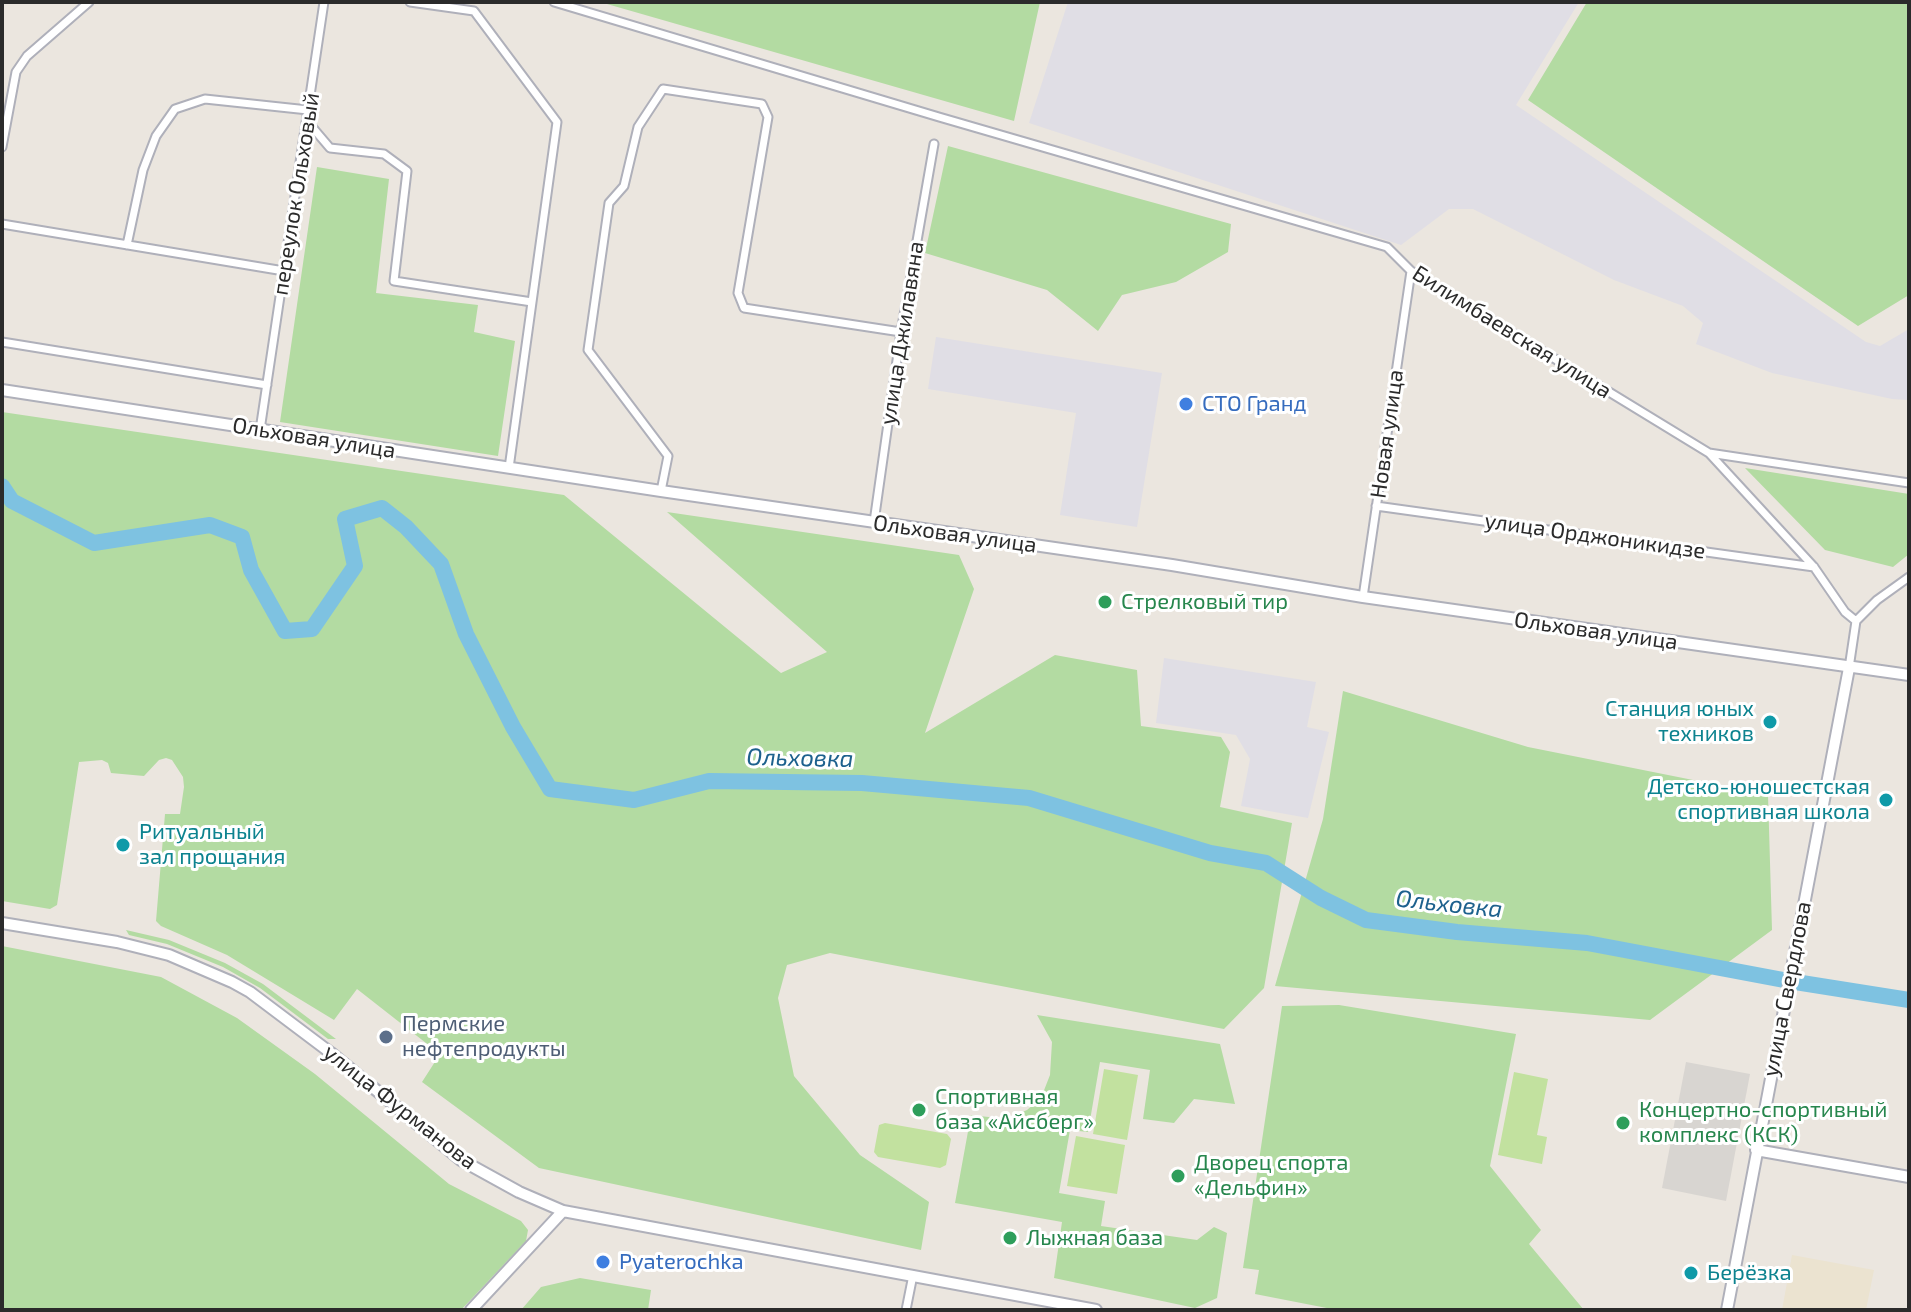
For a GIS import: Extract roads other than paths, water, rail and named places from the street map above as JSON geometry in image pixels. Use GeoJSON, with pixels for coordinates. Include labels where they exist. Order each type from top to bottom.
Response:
{"type":"FeatureCollection","features":[{"type":"Feature","properties":{"kind":"main road","name":"Ольховая улица"},"geometry":{"type":"LineString","coordinates":[[2,390],[661,491],[1172,565],[1363,597],[1909,675]]}},
{"type":"Feature","properties":{"kind":"main road","name":"улица Свердлова"},"geometry":{"type":"LineString","coordinates":[[1727,1310],[1849,668]]}},
{"type":"Feature","properties":{"kind":"main road","name":"улица Фурманова"},"geometry":{"type":"LineString","coordinates":[[2,923],[117,942],[169,955],[232,982],[331,1053],[461,1160],[519,1192],[563,1211],[1096,1310]]}},
{"type":"Feature","properties":{"kind":"main road"},"geometry":{"type":"LineString","coordinates":[[1756,1150],[1909,1177]]}},
{"type":"Feature","properties":{"kind":"main road"},"geometry":{"type":"LineString","coordinates":[[471,1310],[563,1211]]}},
{"type":"Feature","properties":{"kind":"street"},"geometry":{"type":"LineString","coordinates":[[2,147],[16,72],[27,56],[89,2]]}},
{"type":"Feature","properties":{"kind":"street","name":"переулок Ольховый"},"geometry":{"type":"LineString","coordinates":[[260,430],[324,2]]}},
{"type":"Feature","properties":{"kind":"street"},"geometry":{"type":"LineString","coordinates":[[410,2],[474,11],[557,122],[509,468]]}},
{"type":"Feature","properties":{"kind":"street","name":"Билимбаевская улица"},"geometry":{"type":"LineString","coordinates":[[554,2],[1387,247],[1411,271],[1709,453],[1814,567],[1845,612],[1856,621]]}},
{"type":"Feature","properties":{"kind":"street"},"geometry":{"type":"LineString","coordinates":[[661,491],[668,456],[588,350],[609,203],[624,186],[638,127],[663,89],[762,104],[768,117],[738,293],[744,308],[901,332]]}},
{"type":"Feature","properties":{"kind":"street"},"geometry":{"type":"LineString","coordinates":[[127,245],[143,170],[156,136],[175,109],[205,99],[308,110]]}},
{"type":"Feature","properties":{"kind":"street"},"geometry":{"type":"LineString","coordinates":[[307,121],[330,148],[384,154],[407,171],[394,281],[532,302]]}},
{"type":"Feature","properties":{"kind":"street","name":"улица Джилавяна"},"geometry":{"type":"LineString","coordinates":[[874,522],[901,332],[934,144]]}},
{"type":"Feature","properties":{"kind":"street"},"geometry":{"type":"LineString","coordinates":[[2,224],[284,271]]}},
{"type":"Feature","properties":{"kind":"street","name":"Новая улица"},"geometry":{"type":"LineString","coordinates":[[1363,597],[1411,271]]}},
{"type":"Feature","properties":{"kind":"street"},"geometry":{"type":"LineString","coordinates":[[2,342],[267,385]]}},
{"type":"Feature","properties":{"kind":"street"},"geometry":{"type":"LineString","coordinates":[[1709,453],[1909,483]]}},
{"type":"Feature","properties":{"kind":"street","name":"улица Орджоникидзе"},"geometry":{"type":"LineString","coordinates":[[1376,506],[1814,567]]}},
{"type":"Feature","properties":{"kind":"street"},"geometry":{"type":"LineString","coordinates":[[1849,668],[1856,621],[1877,600],[1909,577]]}},
{"type":"Feature","properties":{"kind":"street"},"geometry":{"type":"LineString","coordinates":[[1899,585],[1909,587]]}},
{"type":"Feature","properties":{"kind":"street"},"geometry":{"type":"LineString","coordinates":[[906,1310],[913,1275]]}},
{"type":"Feature","properties":{"kind":"waterway","name":"Ольховка"},"geometry":{"type":"LineString","coordinates":[[2,486],[12,501],[94,543],[210,525],[242,537],[251,570],[285,631],[312,629],[355,566],[345,519],[382,508],[406,527],[441,564],[466,634],[513,727],[550,789],[634,800],[709,781],[862,783],[1029,798],[1210,853],[1266,863],[1321,898],[1366,920],[1457,932],[1587,943],[1909,1000]]}},
{"type":"Feature","properties":{"kind":"place","name":"СТО Гранд"},"geometry":{"type":"Point","coordinates":[1186,404]}},
{"type":"Feature","properties":{"kind":"place","name":"Стрелковый тир"},"geometry":{"type":"Point","coordinates":[1105,602]}},
{"type":"Feature","properties":{"kind":"place","name":"Станция юных техников"},"geometry":{"type":"Point","coordinates":[1770,722]}},
{"type":"Feature","properties":{"kind":"place","name":"Детско-юношестская спортивная школа"},"geometry":{"type":"Point","coordinates":[1886,800]}},
{"type":"Feature","properties":{"kind":"place","name":"Ритуальный зал прощания"},"geometry":{"type":"Point","coordinates":[123,845]}},
{"type":"Feature","properties":{"kind":"place","name":"Пермские нефтепродукты"},"geometry":{"type":"Point","coordinates":[386,1037]}},
{"type":"Feature","properties":{"kind":"place","name":"Спортивная база «Айсберг»"},"geometry":{"type":"Point","coordinates":[919,1110]}},
{"type":"Feature","properties":{"kind":"place","name":"Концертно-спортивный комплекс (КСК)"},"geometry":{"type":"Point","coordinates":[1623,1123]}},
{"type":"Feature","properties":{"kind":"place","name":"Дворец спорта «Дельфин»"},"geometry":{"type":"Point","coordinates":[1178,1176]}},
{"type":"Feature","properties":{"kind":"place","name":"Лыжная база"},"geometry":{"type":"Point","coordinates":[1010,1238]}},
{"type":"Feature","properties":{"kind":"place","name":"Pyaterochka"},"geometry":{"type":"Point","coordinates":[603,1262]}},
{"type":"Feature","properties":{"kind":"place","name":"Берёзка"},"geometry":{"type":"Point","coordinates":[1691,1273]}}]}
